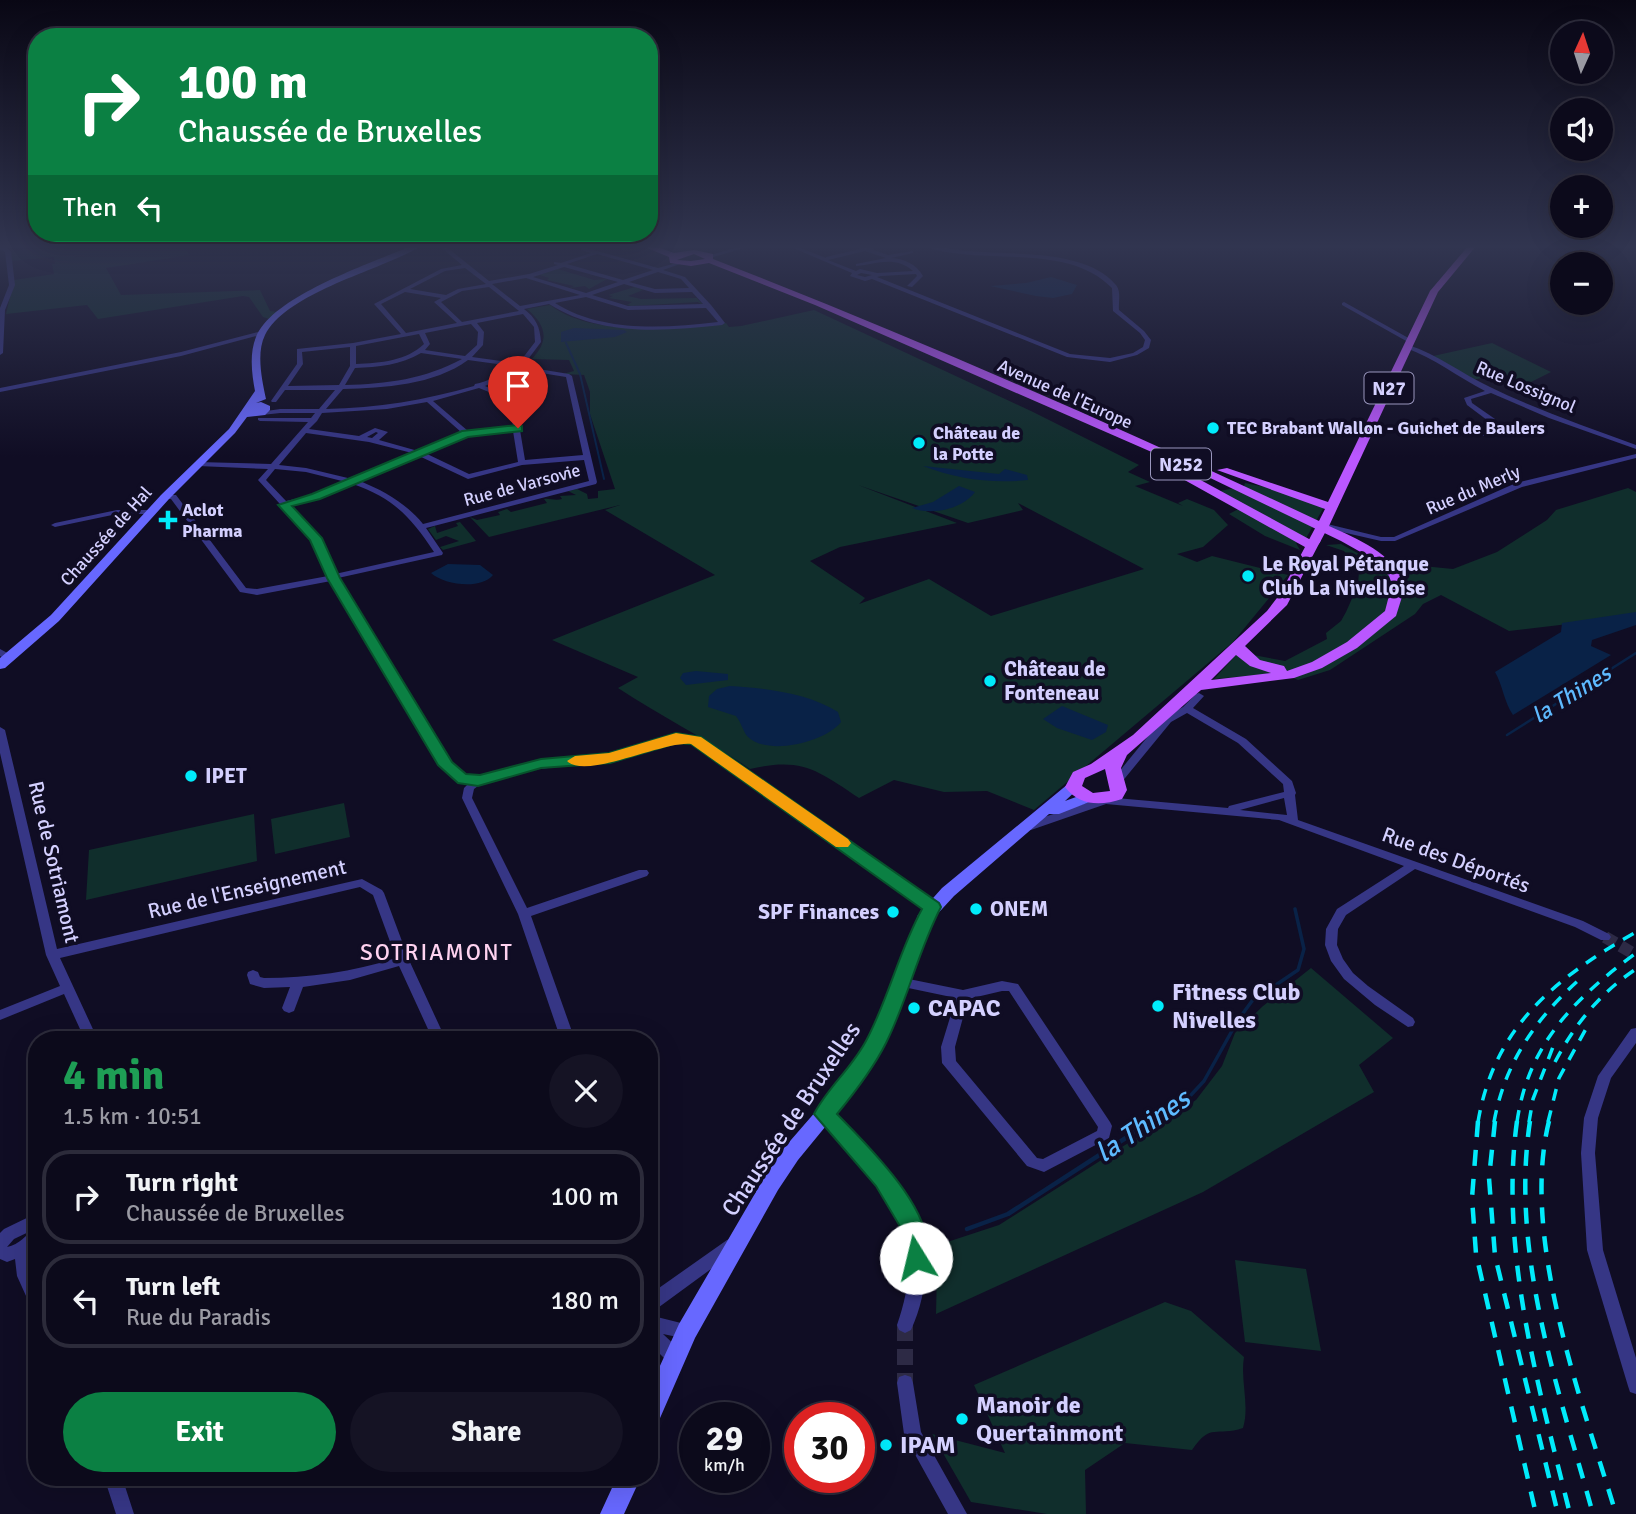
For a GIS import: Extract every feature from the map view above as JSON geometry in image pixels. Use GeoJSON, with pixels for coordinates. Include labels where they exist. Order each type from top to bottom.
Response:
{"type":"FeatureCollection","features":[{"type":"Feature","properties":{"kind":"main road"},"geometry":{"type":"LineString","coordinates":[[246,411],[264,410],[259,392],[258,356],[261,333],[278,316]]}},
{"type":"Feature","properties":{"kind":"main road","name":"Avenue de l'Europe"},"geometry":{"type":"LineString","coordinates":[[840,316],[1171,460],[1341,538]]}},
{"type":"Feature","properties":{"kind":"main road","name":"Avenue de l'Europe"},"geometry":{"type":"LineString","coordinates":[[847,316],[1206,472],[1341,538]]}},
{"type":"Feature","properties":{"kind":"main road","name":"N27"},"geometry":{"type":"LineString","coordinates":[[1033,822],[1073,787],[1079,775],[1091,772],[1192,697],[1237,646],[1280,604],[1299,576],[1422,316]]}},
{"type":"Feature","properties":{"kind":"main road","name":"Chaussée de Hal"},"geometry":{"type":"LineString","coordinates":[[3,662],[55,618],[150,512],[232,431],[259,392]]}},
{"type":"Feature","properties":{"kind":"main road"},"geometry":{"type":"LineString","coordinates":[[1024,395],[1313,543]]}},
{"type":"Feature","properties":{"kind":"main road","name":"Chaussée de Hal"},"geometry":{"type":"LineString","coordinates":[[232,431],[264,410]]}},
{"type":"Feature","properties":{"kind":"main road"},"geometry":{"type":"LineString","coordinates":[[1070,413],[1180,455],[1332,507]]}},
{"type":"Feature","properties":{"kind":"main road"},"geometry":{"type":"LineString","coordinates":[[1237,646],[1248,660],[1258,666],[1287,668],[1338,644],[1379,611],[1391,585],[1388,577],[1370,557],[1341,538]]}},
{"type":"Feature","properties":{"kind":"main road"},"geometry":{"type":"LineString","coordinates":[[1192,697],[1213,681],[1289,675],[1317,665],[1352,645],[1391,613],[1398,592],[1395,575],[1377,556],[1341,538]]}},
{"type":"Feature","properties":{"kind":"main road"},"geometry":{"type":"LineString","coordinates":[[1114,787],[1113,768],[1121,751]]}},
{"type":"Feature","properties":{"kind":"main road"},"geometry":{"type":"LineString","coordinates":[[1091,772],[1114,787]]}},
{"type":"Feature","properties":{"kind":"main road"},"geometry":{"type":"LineString","coordinates":[[1073,787],[1087,798]]}},
{"type":"Feature","properties":{"kind":"main road","name":"N27"},"geometry":{"type":"LineString","coordinates":[[1033,822],[1114,787]]}},
{"type":"Feature","properties":{"kind":"main road","name":"Chaussée de Bruxelles"},"geometry":{"type":"LineString","coordinates":[[674,1356],[781,1168],[866,1060],[883,1028],[924,919],[932,907],[1033,822]]}},
{"type":"Feature","properties":{"kind":"main road","name":"N27"},"geometry":{"type":"LineString","coordinates":[[658,1395],[674,1356]]}},
{"type":"Feature","properties":{"kind":"main road"},"geometry":{"type":"LineString","coordinates":[[612,1514],[625,1486]]}},
{"type":"Feature","properties":{"kind":"street"},"geometry":{"type":"LineString","coordinates":[[0,353],[2,316]]}},
{"type":"Feature","properties":{"kind":"street"},"geometry":{"type":"LineString","coordinates":[[388,316],[404,334]]}},
{"type":"Feature","properties":{"kind":"street"},"geometry":{"type":"LineString","coordinates":[[452,316],[461,324]]}},
{"type":"Feature","properties":{"kind":"street"},"geometry":{"type":"LineString","coordinates":[[264,410],[285,388],[299,364],[299,350],[353,345],[496,316]]}},
{"type":"Feature","properties":{"kind":"street"},"geometry":{"type":"LineString","coordinates":[[264,410],[323,412],[378,408],[428,400],[477,385],[514,367],[531,353],[539,337],[535,323],[528,316]]}},
{"type":"Feature","properties":{"kind":"street"},"geometry":{"type":"LineString","coordinates":[[572,316],[604,325],[685,327],[722,323],[716,316]]}},
{"type":"Feature","properties":{"kind":"street"},"geometry":{"type":"LineString","coordinates":[[972,316],[1069,356],[1110,360],[1135,354],[1146,348],[1148,340],[1122,316]]}},
{"type":"Feature","properties":{"kind":"street","name":"Rue Lossignol"},"geometry":{"type":"LineString","coordinates":[[1363,316],[1425,351],[1445,366],[1492,391],[1636,447]]}},
{"type":"Feature","properties":{"kind":"street"},"geometry":{"type":"LineString","coordinates":[[285,388],[341,387],[406,380],[462,359],[477,349],[482,339],[481,332],[472,321]]}},
{"type":"Feature","properties":{"kind":"street"},"geometry":{"type":"LineString","coordinates":[[417,352],[428,339],[421,331]]}},
{"type":"Feature","properties":{"kind":"street"},"geometry":{"type":"LineString","coordinates":[[0,390],[192,351],[261,333]]}},
{"type":"Feature","properties":{"kind":"street"},"geometry":{"type":"LineString","coordinates":[[353,345],[353,366],[341,387],[323,412],[262,480],[316,538],[333,578],[446,765],[470,783]]}},
{"type":"Feature","properties":{"kind":"street"},"geometry":{"type":"LineString","coordinates":[[353,366],[389,362],[417,352],[514,367]]}},
{"type":"Feature","properties":{"kind":"street","name":"Rue de Varsovie"},"geometry":{"type":"LineString","coordinates":[[421,527],[591,483],[588,457],[569,376],[514,367]]}},
{"type":"Feature","properties":{"kind":"street"},"geometry":{"type":"LineString","coordinates":[[477,385],[512,399],[523,463]]}},
{"type":"Feature","properties":{"kind":"street"},"geometry":{"type":"LineString","coordinates":[[1486,434],[1491,419],[1469,404],[1467,398],[1492,391]]}},
{"type":"Feature","properties":{"kind":"street"},"geometry":{"type":"LineString","coordinates":[[428,400],[466,433]]}},
{"type":"Feature","properties":{"kind":"street"},"geometry":{"type":"LineString","coordinates":[[264,410],[315,420]]}},
{"type":"Feature","properties":{"kind":"street"},"geometry":{"type":"LineString","coordinates":[[284,505],[316,496],[466,433],[518,428]]}},
{"type":"Feature","properties":{"kind":"street"},"geometry":{"type":"LineString","coordinates":[[361,438],[375,430],[384,432],[373,441]]}},
{"type":"Feature","properties":{"kind":"street"},"geometry":{"type":"LineString","coordinates":[[306,431],[361,438],[421,453],[468,477],[523,463],[588,457]]}},
{"type":"Feature","properties":{"kind":"street","name":"Rue du Merly"},"geometry":{"type":"LineString","coordinates":[[1323,525],[1381,539],[1395,539],[1519,485],[1636,456]]}},
{"type":"Feature","properties":{"kind":"street"},"geometry":{"type":"LineString","coordinates":[[165,497],[173,497],[243,590],[257,592],[333,578],[439,553],[421,527],[391,499],[351,481],[314,472],[274,467],[198,464]]}},
{"type":"Feature","properties":{"kind":"street"},"geometry":{"type":"LineString","coordinates":[[55,525],[117,512],[150,512]]}},
{"type":"Feature","properties":{"kind":"street"},"geometry":{"type":"LineString","coordinates":[[1114,787],[1167,720],[1192,697],[1288,783],[1293,822]]}},
{"type":"Feature","properties":{"kind":"street","name":"Rue de Sotriamont"},"geometry":{"type":"LineString","coordinates":[[0,730],[52,955],[88,1031]]}},
{"type":"Feature","properties":{"kind":"street"},"geometry":{"type":"LineString","coordinates":[[470,783],[541,764],[610,758],[676,738],[695,740],[932,907]]}},
{"type":"Feature","properties":{"kind":"street"},"geometry":{"type":"LineString","coordinates":[[470,783],[467,798],[524,914],[565,1031]]}},
{"type":"Feature","properties":{"kind":"street"},"geometry":{"type":"LineString","coordinates":[[1114,787],[1139,800]]}},
{"type":"Feature","properties":{"kind":"street"},"geometry":{"type":"LineString","coordinates":[[1114,787],[1139,800]]}},
{"type":"Feature","properties":{"kind":"street","name":"Chaussée de Bruxelles"},"geometry":{"type":"LineString","coordinates":[[1033,822],[1114,787]]}},
{"type":"Feature","properties":{"kind":"street"},"geometry":{"type":"LineString","coordinates":[[1226,810],[1291,793]]}},
{"type":"Feature","properties":{"kind":"street","name":"Rue des Déportés"},"geometry":{"type":"LineString","coordinates":[[1139,800],[1280,817],[1579,924],[1605,937]]}},
{"type":"Feature","properties":{"kind":"street"},"geometry":{"type":"LineString","coordinates":[[1408,1022],[1353,981],[1332,951],[1330,934],[1341,912],[1413,865]]}},
{"type":"Feature","properties":{"kind":"street"},"geometry":{"type":"LineString","coordinates":[[524,914],[643,873]]}},
{"type":"Feature","properties":{"kind":"street","name":"Rue de l'Enseignement"},"geometry":{"type":"LineString","coordinates":[[52,955],[362,883],[378,893],[403,960],[436,1031]]}},
{"type":"Feature","properties":{"kind":"street"},"geometry":{"type":"LineString","coordinates":[[253,975],[256,981],[264,984],[338,980],[403,960]]}},
{"type":"Feature","properties":{"kind":"street"},"geometry":{"type":"LineString","coordinates":[[899,982],[963,995],[1002,986],[1013,987],[1019,992],[1105,1126],[1104,1134],[1044,1166],[1032,1161],[949,1063],[948,1046],[963,995]]}},
{"type":"Feature","properties":{"kind":"street"},"geometry":{"type":"LineString","coordinates":[[289,1008],[298,984]]}},
{"type":"Feature","properties":{"kind":"street"},"geometry":{"type":"LineString","coordinates":[[0,1015],[67,988]]}},
{"type":"Feature","properties":{"kind":"street"},"geometry":{"type":"LineString","coordinates":[[1636,1033],[1605,1076],[1591,1118],[1588,1153],[1595,1250],[1605,1292],[1636,1385]]}},
{"type":"Feature","properties":{"kind":"street"},"geometry":{"type":"LineString","coordinates":[[824,1114],[884,1180],[912,1227],[918,1274],[915,1301],[905,1325]]}},
{"type":"Feature","properties":{"kind":"street"},"geometry":{"type":"LineString","coordinates":[[0,1251],[7,1255],[16,1239]]}},
{"type":"Feature","properties":{"kind":"street"},"geometry":{"type":"LineString","coordinates":[[16,1239],[28,1282]]}},
{"type":"Feature","properties":{"kind":"street","name":"Chaussée de Bruxelles"},"geometry":{"type":"LineString","coordinates":[[658,1298],[738,1240]]}},
{"type":"Feature","properties":{"kind":"street"},"geometry":{"type":"LineString","coordinates":[[658,1325],[687,1331]]}},
{"type":"Feature","properties":{"kind":"street"},"geometry":{"type":"LineString","coordinates":[[658,1340],[674,1356]]}},
{"type":"Feature","properties":{"kind":"street"},"geometry":{"type":"LineString","coordinates":[[905,1383],[913,1434],[958,1514]]}},
{"type":"Feature","properties":{"kind":"street"},"geometry":{"type":"LineString","coordinates":[[116,1486],[125,1514]]}},
{"type":"Feature","properties":{"kind":"green space"},"geometry":{"type":"Polygon","coordinates":[[[95,316],[119,316],[98,319],[95,316]]]}},
{"type":"Feature","properties":{"kind":"green space"},"geometry":{"type":"Polygon","coordinates":[[[534,316],[570,316],[612,327],[661,328],[726,323],[729,327],[788,316],[826,316],[1031,411],[1139,465],[1128,472],[1150,482],[1135,486],[1183,506],[1178,503],[1187,499],[1214,510],[1228,525],[1203,547],[1177,554],[1197,562],[1212,556],[1288,575],[1233,642],[1034,810],[987,791],[944,792],[894,780],[859,798],[808,768],[783,765],[750,769],[618,688],[638,677],[552,640],[715,575],[605,510],[620,505],[489,537],[470,517],[477,520],[500,515],[498,512],[507,509],[511,512],[547,503],[544,499],[559,500],[562,499],[560,496],[576,495],[568,491],[577,489],[587,494],[588,499],[598,498],[598,491],[615,489],[590,414],[590,392],[584,375],[563,374],[574,371],[569,360],[532,359],[543,339],[542,327],[534,316]],[[858,485],[957,523],[840,547],[810,561],[865,598],[859,604],[929,579],[991,616],[1144,569],[1018,503],[1023,510],[968,523],[858,485]]]}},
{"type":"Feature","properties":{"kind":"green space"},"geometry":{"type":"Polygon","coordinates":[[[1492,343],[1551,372],[1527,384],[1502,373],[1473,380],[1433,356],[1492,343]]]}},
{"type":"Feature","properties":{"kind":"green space"},"geometry":{"type":"Polygon","coordinates":[[[1245,483],[1270,488],[1324,507],[1305,540],[1296,543],[1300,550],[1265,536],[1229,514],[1244,506],[1220,491],[1244,486],[1245,483]]]}},
{"type":"Feature","properties":{"kind":"green space"},"geometry":{"type":"Polygon","coordinates":[[[1628,488],[1636,492],[1636,616],[1509,631],[1441,595],[1423,604],[1415,614],[1330,670],[1298,680],[1258,662],[1248,654],[1285,661],[1327,639],[1326,633],[1341,621],[1358,585],[1359,571],[1344,551],[1326,545],[1341,544],[1372,561],[1453,569],[1497,552],[1547,520],[1556,510],[1628,488]]]}},
{"type":"Feature","properties":{"kind":"green space"},"geometry":{"type":"Polygon","coordinates":[[[460,522],[476,541],[443,550],[440,547],[459,541],[446,536],[436,540],[428,529],[435,526],[437,533],[458,526],[456,523],[460,522]]]}},
{"type":"Feature","properties":{"kind":"green space"},"geometry":{"type":"Polygon","coordinates":[[[1237,654],[1278,673],[1214,679],[1237,654]]]}},
{"type":"Feature","properties":{"kind":"green space"},"geometry":{"type":"Polygon","coordinates":[[[344,803],[350,837],[275,854],[271,819],[344,803]]]}},
{"type":"Feature","properties":{"kind":"green space"},"geometry":{"type":"Polygon","coordinates":[[[254,814],[257,861],[86,900],[89,850],[254,814]]]}},
{"type":"Feature","properties":{"kind":"green space"},"geometry":{"type":"Polygon","coordinates":[[[1311,968],[1393,1038],[1359,1065],[1374,1092],[1203,1192],[936,1314],[937,1271],[929,1248],[999,1225],[1196,1100],[1222,1066],[1235,1033],[1263,1006],[1311,968]]]}},
{"type":"Feature","properties":{"kind":"green space"},"geometry":{"type":"Polygon","coordinates":[[[1235,1260],[1306,1269],[1321,1351],[1245,1342],[1235,1260]]]}},
{"type":"Feature","properties":{"kind":"green space"},"geometry":{"type":"Polygon","coordinates":[[[1165,1302],[1191,1311],[1244,1357],[1246,1411],[1243,1428],[1209,1433],[1192,1450],[1125,1443],[1085,1470],[1086,1514],[1047,1514],[971,1502],[932,1434],[1005,1453],[974,1385],[1165,1302]]]}},
{"type":"Feature","properties":{"kind":"water"},"geometry":{"type":"Polygon","coordinates":[[[574,328],[627,332],[615,337],[561,342],[561,332],[574,328]]]}},
{"type":"Feature","properties":{"kind":"water"},"geometry":{"type":"Polygon","coordinates":[[[923,466],[999,474],[1005,469],[1027,475],[1028,480],[975,479],[923,466]]]}},
{"type":"Feature","properties":{"kind":"water"},"geometry":{"type":"Polygon","coordinates":[[[959,486],[975,492],[955,507],[937,511],[912,508],[933,502],[959,486]]]}},
{"type":"Feature","properties":{"kind":"water"},"geometry":{"type":"Polygon","coordinates":[[[448,564],[480,565],[493,575],[480,583],[462,584],[444,580],[431,573],[448,564]]]}},
{"type":"Feature","properties":{"kind":"water"},"geometry":{"type":"Polygon","coordinates":[[[1636,612],[1636,625],[1592,640],[1591,646],[1611,655],[1513,715],[1495,672],[1561,632],[1562,623],[1636,612]]]}},
{"type":"Feature","properties":{"kind":"water"},"geometry":{"type":"Polygon","coordinates":[[[696,671],[728,674],[728,680],[686,685],[680,678],[683,673],[696,671]]]}},
{"type":"Feature","properties":{"kind":"water"},"geometry":{"type":"Polygon","coordinates":[[[730,686],[772,690],[813,700],[838,712],[841,722],[823,736],[810,741],[781,746],[756,742],[747,736],[736,716],[708,707],[709,696],[717,689],[730,686]]]}},
{"type":"Feature","properties":{"kind":"water"},"geometry":{"type":"Polygon","coordinates":[[[1062,706],[1108,725],[1106,732],[1092,740],[1057,728],[1043,719],[1062,706]]]}},
{"type":"Feature","properties":{"kind":"waterway"},"geometry":{"type":"LineString","coordinates":[[566,343],[580,374],[604,479]]}},
{"type":"Feature","properties":{"kind":"waterway","name":"la Thines"},"geometry":{"type":"LineString","coordinates":[[1507,735],[1636,653]]}},
{"type":"Feature","properties":{"kind":"waterway","name":"la Thines"},"geometry":{"type":"LineString","coordinates":[[1149,1122],[1190,1096],[1204,1081],[1238,1020],[1252,1001],[1298,970],[1304,949],[1295,909]]}},
{"type":"Feature","properties":{"kind":"waterway","name":"la Thines"},"geometry":{"type":"LineString","coordinates":[[967,1229],[1008,1214],[1152,1121]]}},
{"type":"Feature","properties":{"kind":"tunnel"},"geometry":{"type":"LineString","coordinates":[[1605,937],[1636,955]]}},
{"type":"Feature","properties":{"kind":"tunnel"},"geometry":{"type":"LineString","coordinates":[[905,1325],[905,1383]]}},
{"type":"Feature","properties":{"kind":"railway"},"geometry":{"type":"LineString","coordinates":[[1478,1122],[1486,1088],[1498,1058],[1533,1008],[1580,968],[1636,932]]}},
{"type":"Feature","properties":{"kind":"railway"},"geometry":{"type":"LineString","coordinates":[[1517,1122],[1523,1094],[1543,1046],[1574,1006],[1636,953]]}},
{"type":"Feature","properties":{"kind":"railway"},"geometry":{"type":"LineString","coordinates":[[1555,1062],[1590,1010],[1611,988],[1636,969]]}},
{"type":"Feature","properties":{"kind":"railway"},"geometry":{"type":"LineString","coordinates":[[1494,1122],[1506,1080],[1525,1042],[1550,1009],[1581,978]]}},
{"type":"Feature","properties":{"kind":"railway"},"geometry":{"type":"LineString","coordinates":[[1548,1122],[1559,1078],[1588,1025]]}},
{"type":"Feature","properties":{"kind":"railway"},"geometry":{"type":"LineString","coordinates":[[1529,1122],[1533,1099],[1553,1047]]}},
{"type":"Feature","properties":{"kind":"railway"},"geometry":{"type":"LineString","coordinates":[[1478,1121],[1472,1198],[1476,1254],[1536,1514]]}},
{"type":"Feature","properties":{"kind":"railway"},"geometry":{"type":"LineString","coordinates":[[1495,1121],[1489,1178],[1495,1256],[1558,1514]]}},
{"type":"Feature","properties":{"kind":"railway"},"geometry":{"type":"LineString","coordinates":[[1517,1121],[1513,1220],[1518,1269],[1535,1369],[1570,1514]]}},
{"type":"Feature","properties":{"kind":"railway"},"geometry":{"type":"LineString","coordinates":[[1530,1121],[1526,1221],[1532,1270],[1552,1369],[1593,1514]]}},
{"type":"Feature","properties":{"kind":"railway"},"geometry":{"type":"LineString","coordinates":[[1549,1121],[1542,1167],[1542,1216],[1548,1267],[1572,1371],[1616,1514]]}},
{"type":"Feature","properties":{"kind":"slow traffic"},"geometry":{"type":"LineString","coordinates":[[575,761],[610,758],[676,738],[695,740],[842,843]]}},
{"type":"Feature","properties":{"kind":"place","name":"TEC Brabant Wallon - Guichet de Baulers"},"geometry":{"type":"Point","coordinates":[1213,428]}},
{"type":"Feature","properties":{"kind":"place","name":"Château de la Potte"},"geometry":{"type":"Point","coordinates":[919,443]}},
{"type":"Feature","properties":{"kind":"place","name":"Aclot Pharma"},"geometry":{"type":"Point","coordinates":[168,520]}},
{"type":"Feature","properties":{"kind":"place","name":"Le Royal Pétanque Club La Nivelloise"},"geometry":{"type":"Point","coordinates":[1248,576]}},
{"type":"Feature","properties":{"kind":"place","name":"Château de Fonteneau"},"geometry":{"type":"Point","coordinates":[990,681]}},
{"type":"Feature","properties":{"kind":"place","name":"IPET"},"geometry":{"type":"Point","coordinates":[191,776]}},
{"type":"Feature","properties":{"kind":"place","name":"ONEM"},"geometry":{"type":"Point","coordinates":[976,909]}},
{"type":"Feature","properties":{"kind":"place","name":"SPF Finances"},"geometry":{"type":"Point","coordinates":[893,912]}},
{"type":"Feature","properties":{"kind":"place","name":"Fitness Club Nivelles"},"geometry":{"type":"Point","coordinates":[1158,1006]}},
{"type":"Feature","properties":{"kind":"place","name":"CAPAC"},"geometry":{"type":"Point","coordinates":[914,1008]}},
{"type":"Feature","properties":{"kind":"place","name":"Manoir de Quertainmont"},"geometry":{"type":"Point","coordinates":[962,1419]}},
{"type":"Feature","properties":{"kind":"place","name":"IPAM"},"geometry":{"type":"Point","coordinates":[886,1445]}},
{"type":"Feature","properties":{"kind":"district","name":"SOTRIAMONT"},"geometry":{"type":"Point","coordinates":[437,952]}},
{"type":"Feature","properties":{"kind":"route"},"geometry":{"type":"LineString","coordinates":[[518,428],[466,433],[358,480],[284,505],[316,538],[333,578],[446,765],[463,780],[475,778],[478,781],[541,764],[610,758],[676,738],[695,740],[932,907],[904,966],[877,1041],[856,1077],[824,1114],[835,1122],[884,1180],[912,1227],[916,1258]]}}]}
